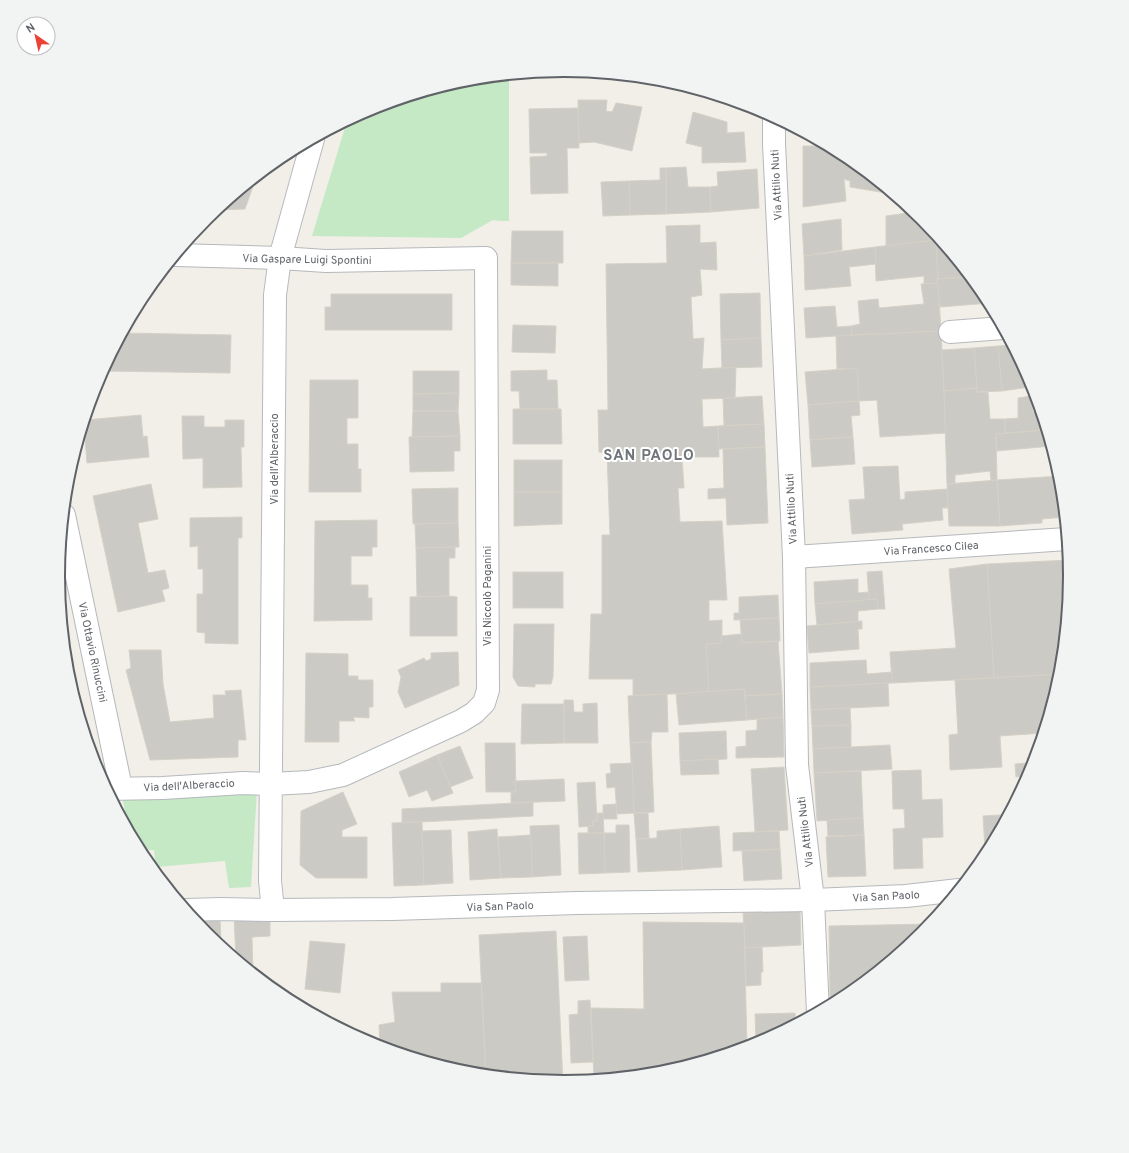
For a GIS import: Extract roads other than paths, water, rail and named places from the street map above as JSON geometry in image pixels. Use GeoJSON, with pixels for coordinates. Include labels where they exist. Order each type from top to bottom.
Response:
{"type":"FeatureCollection","features":[{"type":"Feature","properties":{"kind":"street","name":"Via Attilio Nuti"},"geometry":{"type":"LineString","coordinates":[[774,124],[794,557],[797,765],[813,900]]}},
{"type":"Feature","properties":{"kind":"street","name":"Via dell'Alberaccio"},"geometry":{"type":"LineString","coordinates":[[273,910],[270,881],[275,295],[280,258],[311,146]]}},
{"type":"Feature","properties":{"kind":"street","name":"Via Gaspare Luigi Spontini"},"geometry":{"type":"LineString","coordinates":[[182,255],[326,261],[486,258]]}},
{"type":"Feature","properties":{"kind":"street","name":"Via Niccolò Paganini"},"geometry":{"type":"LineString","coordinates":[[271,784],[309,782],[343,774],[461,721],[474,713],[484,703],[488,690],[486,258]]}},
{"type":"Feature","properties":{"kind":"street"},"geometry":{"type":"LineString","coordinates":[[950,332],[998,328]]}},
{"type":"Feature","properties":{"kind":"street","name":"Via Ottavio Rinuccini"},"geometry":{"type":"LineString","coordinates":[[67,532],[114,788]]}},
{"type":"Feature","properties":{"kind":"street","name":"Via Francesco Cilea"},"geometry":{"type":"LineString","coordinates":[[794,557],[1063,539]]}},
{"type":"Feature","properties":{"kind":"street","name":"Via dell'Alberaccio"},"geometry":{"type":"LineString","coordinates":[[114,788],[163,788],[243,783],[271,784]]}},
{"type":"Feature","properties":{"kind":"street","name":"Via San Paolo"},"geometry":{"type":"LineString","coordinates":[[192,910],[392,909],[585,903],[813,900],[906,896],[953,891]]}},
{"type":"Feature","properties":{"kind":"street"},"geometry":{"type":"LineString","coordinates":[[813,900],[818,1007]]}},
{"type":"Feature","properties":{"kind":"district","name":"SAN PAOLO"},"geometry":{"type":"Point","coordinates":[649,455]}}]}
